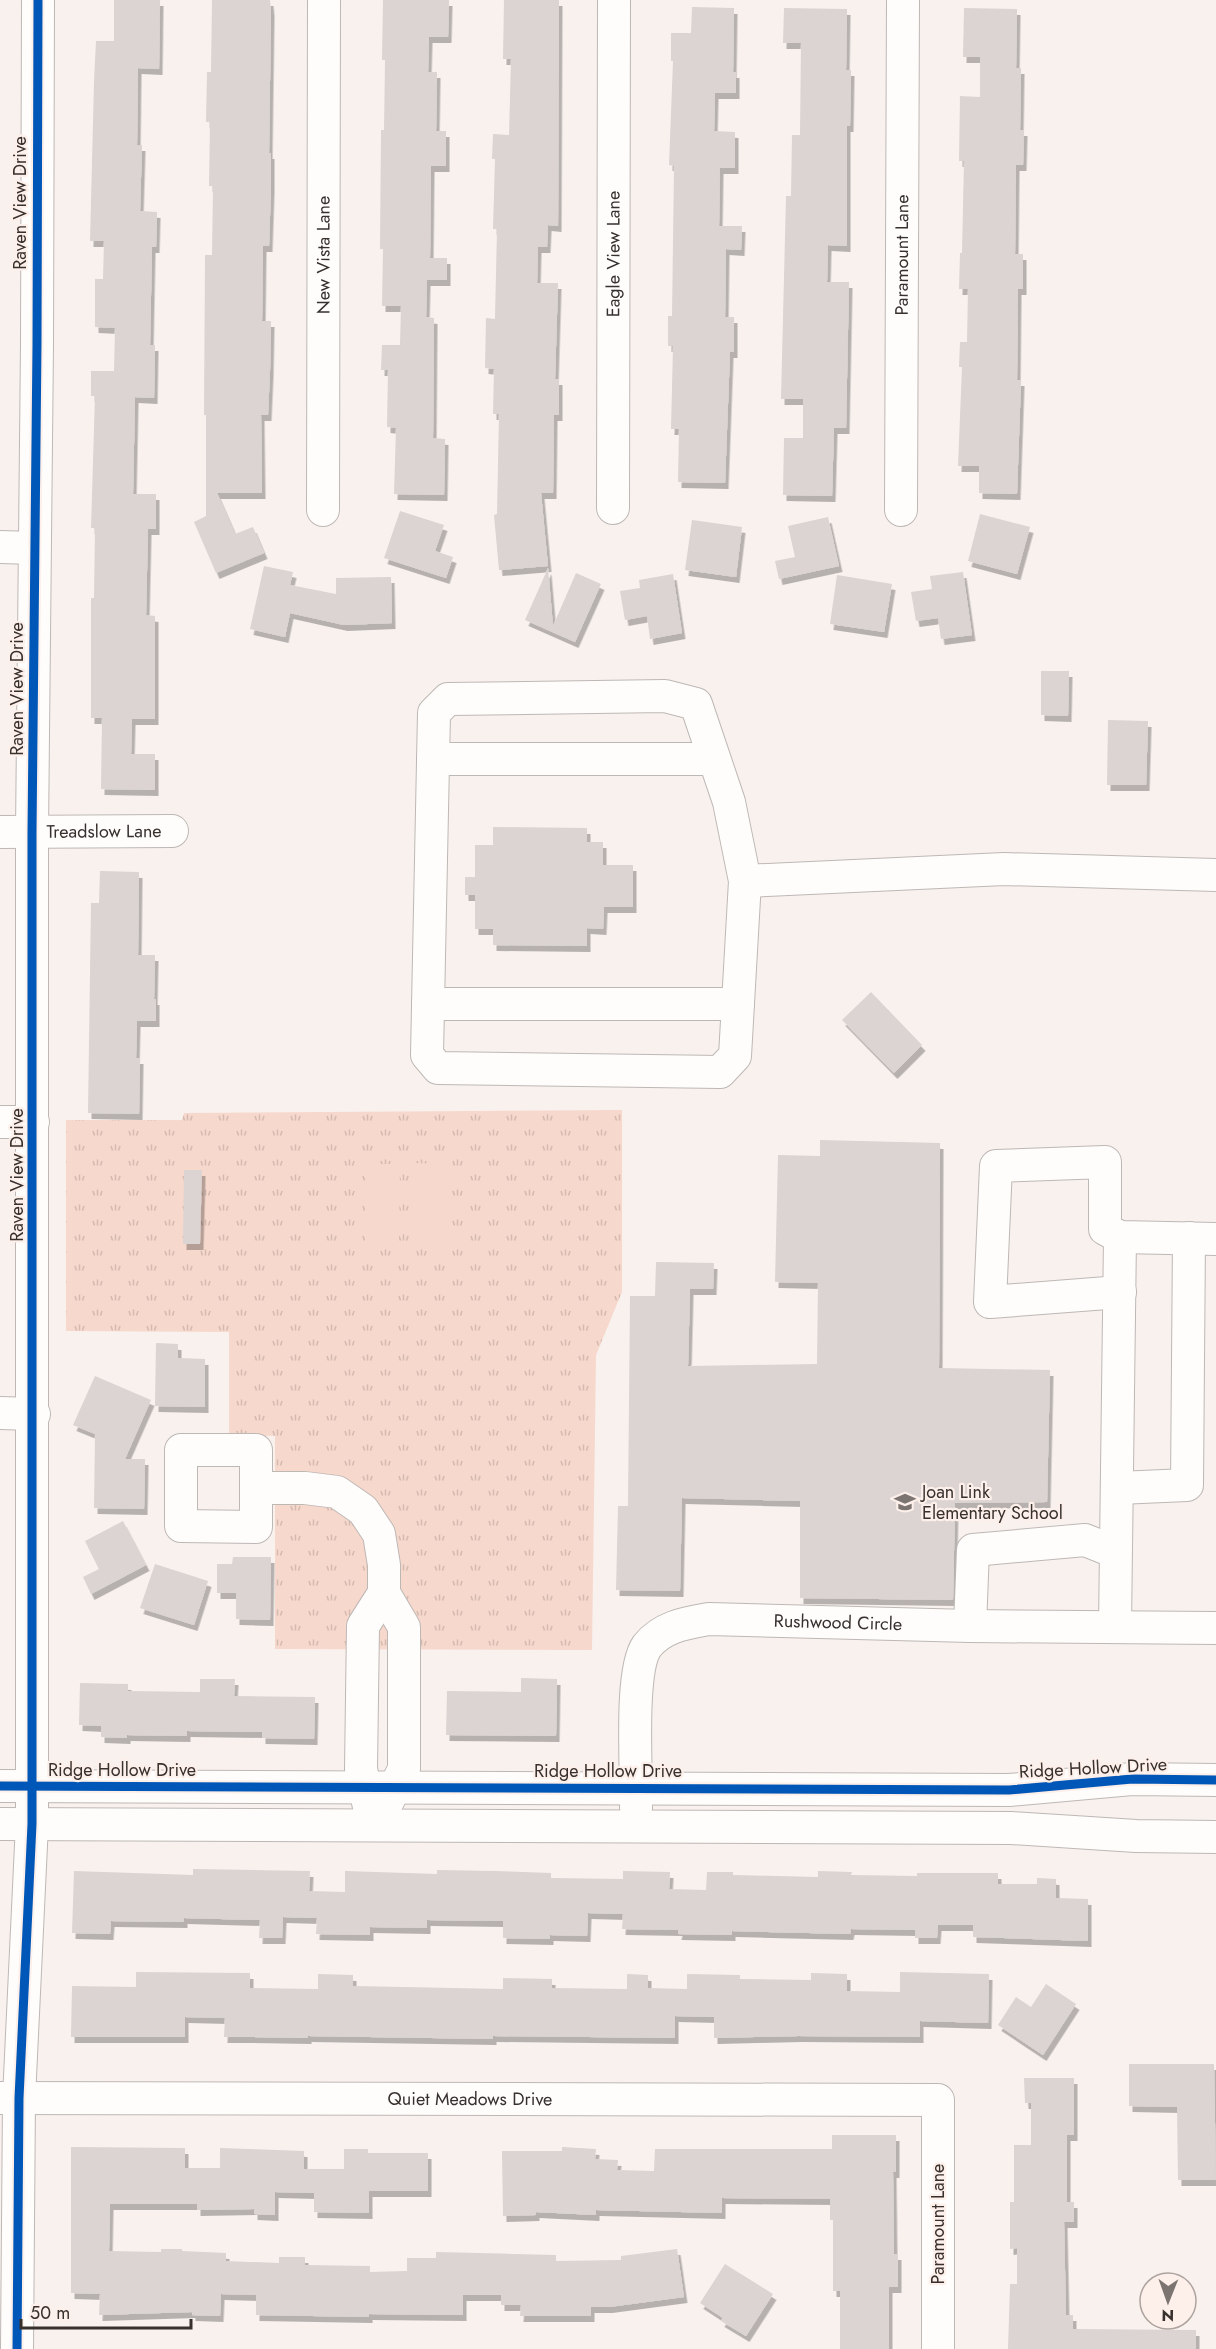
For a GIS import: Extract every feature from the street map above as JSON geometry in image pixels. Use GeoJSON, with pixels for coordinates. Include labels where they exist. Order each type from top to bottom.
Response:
{"type":"FeatureCollection","features":[{"type":"Feature","properties":{"kind":"street","name":"Raven View Drive"},"geometry":{"type":"LineString","coordinates":[[17,2349],[9,2098],[33,1824],[31,1786],[34,1414],[32,832],[38,0]]}},
{"type":"Feature","properties":{"kind":"street","name":"New Vista Lane"},"geometry":{"type":"LineString","coordinates":[[323,510],[324,0]]}},
{"type":"Feature","properties":{"kind":"street","name":"Eagle View Lane"},"geometry":{"type":"LineString","coordinates":[[614,0],[614,508]]}},
{"type":"Feature","properties":{"kind":"street","name":"Paramount Lane"},"geometry":{"type":"LineString","coordinates":[[902,510],[903,0]]}},
{"type":"Feature","properties":{"kind":"street"},"geometry":{"type":"LineString","coordinates":[[0,548],[34,548]]}},
{"type":"Feature","properties":{"kind":"street"},"geometry":{"type":"LineString","coordinates":[[665,696],[696,704],[729,802],[745,881],[735,1056],[720,1072],[438,1068],[427,1055],[433,759],[434,713],[448,699],[665,696]]}},
{"type":"Feature","properties":{"kind":"street"},"geometry":{"type":"LineString","coordinates":[[433,759],[714,759]]}},
{"type":"Feature","properties":{"kind":"street","name":"Treadslow Lane"},"geometry":{"type":"LineString","coordinates":[[0,832],[172,831]]}},
{"type":"Feature","properties":{"kind":"street"},"geometry":{"type":"LineString","coordinates":[[745,881],[1004,869],[1216,875]]}},
{"type":"Feature","properties":{"kind":"street"},"geometry":{"type":"LineString","coordinates":[[428,1004],[738,1004]]}},
{"type":"Feature","properties":{"kind":"street"},"geometry":{"type":"LineString","coordinates":[[0,1122],[33,1122]]}},
{"type":"Feature","properties":{"kind":"street"},"geometry":{"type":"LineString","coordinates":[[1118,1488],[1187,1485],[1203,1239],[1120,1237],[1105,1229],[1104,1162],[996,1166],[990,1302],[1120,1292]]}},
{"type":"Feature","properties":{"kind":"street"},"geometry":{"type":"LineString","coordinates":[[1115,1626],[1120,1237]]}},
{"type":"Feature","properties":{"kind":"street"},"geometry":{"type":"LineString","coordinates":[[0,1413],[34,1414]]}},
{"type":"Feature","properties":{"kind":"street"},"geometry":{"type":"LineString","coordinates":[[256,1488],[305,1488],[337,1492],[363,1510],[378,1534],[384,1565],[384,1593],[404,1627],[404,1769],[373,1826]]}},
{"type":"Feature","properties":{"kind":"street"},"geometry":{"type":"LineString","coordinates":[[970,1626],[973,1550],[1085,1540],[1115,1552]]}},
{"type":"Feature","properties":{"kind":"street"},"geometry":{"type":"LineString","coordinates":[[373,1826],[361,1769],[363,1626],[384,1593]]}},
{"type":"Feature","properties":{"kind":"street","name":"Rushwood Circle"},"geometry":{"type":"LineString","coordinates":[[636,1825],[635,1684],[646,1647],[671,1627],[710,1619],[970,1626],[1216,1628]]}},
{"type":"Feature","properties":{"kind":"street","name":"Ridge Hollow Drive"},"geometry":{"type":"LineString","coordinates":[[0,1786],[1009,1790],[1132,1779],[1216,1780]]}},
{"type":"Feature","properties":{"kind":"street"},"geometry":{"type":"LineString","coordinates":[[0,1824],[1011,1828],[1136,1836],[1216,1837]]}},
{"type":"Feature","properties":{"kind":"street","name":"Quiet Meadows Drive"},"geometry":{"type":"LineString","coordinates":[[9,2098],[938,2100]]}},
{"type":"Feature","properties":{"kind":"street","name":"Paramount Lane"},"geometry":{"type":"LineString","coordinates":[[938,2100],[938,2349]]}},
{"type":"Feature","properties":{"kind":"green space"},"geometry":{"type":"Polygon","coordinates":[[[622,1110],[622,1292],[596,1355],[592,1650],[275,1649],[275,1436],[229,1435],[229,1332],[66,1331],[66,1120],[182,1120],[184,1113],[622,1110]]]}},
{"type":"Feature","properties":{"kind":"green space"},"geometry":{"type":"Polygon","coordinates":[[[415,1163],[450,1164],[450,1244],[415,1243],[415,1163]]]}},
{"type":"Feature","properties":{"kind":"green space"},"geometry":{"type":"Polygon","coordinates":[[[365,1164],[400,1164],[399,1244],[365,1244],[365,1164]]]}},
{"type":"Feature","properties":{"kind":"building"},"geometry":{"type":"Polygon","coordinates":[[[114,0],[160,0],[159,69],[138,68],[137,145],[142,145],[140,211],[157,212],[156,247],[152,247],[150,345],[155,345],[154,398],[135,397],[133,494],[156,494],[156,529],[148,529],[146,615],[155,616],[155,719],[132,719],[131,754],[155,754],[155,790],[101,789],[102,718],[91,718],[91,598],[94,598],[95,528],[91,528],[95,396],[91,396],[91,371],[114,371],[115,328],[95,327],[95,279],[103,279],[104,241],[90,241],[94,82],[96,41],[114,41],[114,0]]]}},
{"type":"Feature","properties":{"kind":"building"},"geometry":{"type":"Polygon","coordinates":[[[212,0],[270,0],[271,10],[269,153],[271,153],[271,187],[269,246],[263,246],[262,321],[271,321],[268,415],[261,415],[262,493],[217,493],[235,534],[253,527],[264,553],[216,573],[194,522],[206,516],[205,255],[212,255],[213,186],[209,186],[210,122],[206,122],[207,72],[211,72],[212,0]]]}},
{"type":"Feature","properties":{"kind":"building"},"geometry":{"type":"Polygon","coordinates":[[[383,0],[449,0],[448,37],[429,37],[428,72],[437,72],[436,131],[446,131],[446,166],[431,166],[430,258],[447,258],[447,280],[427,280],[426,317],[434,318],[433,438],[445,439],[444,495],[394,494],[396,428],[387,427],[388,370],[381,370],[382,345],[400,345],[401,306],[382,306],[381,130],[384,130],[385,60],[382,60],[383,0]]]}},
{"type":"Feature","properties":{"kind":"building"},"geometry":{"type":"Polygon","coordinates":[[[504,0],[559,0],[558,226],[548,225],[547,247],[538,247],[537,283],[558,283],[555,379],[559,379],[559,415],[554,415],[553,493],[541,493],[548,566],[499,570],[494,515],[497,514],[499,414],[493,414],[494,369],[485,368],[486,318],[495,319],[497,229],[493,229],[495,159],[492,159],[493,134],[509,135],[511,59],[503,59],[504,0]]]}},
{"type":"Feature","properties":{"kind":"building"},"geometry":{"type":"Polygon","coordinates":[[[692,7],[734,8],[733,72],[736,72],[736,93],[715,93],[714,131],[735,132],[735,168],[720,168],[719,226],[742,226],[741,250],[726,249],[725,317],[734,317],[734,352],[730,352],[725,483],[678,482],[679,429],[671,429],[673,346],[668,346],[668,316],[672,316],[674,166],[669,165],[673,61],[671,61],[671,33],[691,33],[692,7]]]}},
{"type":"Feature","properties":{"kind":"building"},"geometry":{"type":"Polygon","coordinates":[[[784,8],[847,9],[846,70],[851,70],[850,126],[847,126],[847,246],[828,245],[827,282],[849,282],[846,428],[834,428],[832,496],[783,495],[784,438],[803,438],[803,399],[781,399],[786,196],[791,196],[792,135],[800,135],[801,43],[783,43],[784,8]]]}},
{"type":"Feature","properties":{"kind":"building"},"geometry":{"type":"Polygon","coordinates":[[[964,8],[1017,9],[1016,68],[1021,68],[1020,130],[1024,130],[1023,165],[1016,165],[1015,254],[1023,254],[1023,289],[1018,289],[1017,380],[1021,380],[1017,494],[979,493],[979,466],[958,466],[962,367],[959,367],[960,342],[967,342],[968,289],[959,289],[964,161],[959,161],[960,96],[980,97],[980,57],[963,57],[964,8]]]}},
{"type":"Feature","properties":{"kind":"building"},"geometry":{"type":"Polygon","coordinates":[[[400,511],[444,525],[435,551],[453,557],[446,578],[384,558],[400,511]]]}},
{"type":"Feature","properties":{"kind":"building"},"geometry":{"type":"Polygon","coordinates":[[[980,514],[1030,527],[1017,574],[968,561],[980,514]]]}},
{"type":"Feature","properties":{"kind":"building"},"geometry":{"type":"Polygon","coordinates":[[[828,517],[839,566],[779,579],[775,561],[795,557],[788,526],[828,517]]]}},
{"type":"Feature","properties":{"kind":"building"},"geometry":{"type":"Polygon","coordinates":[[[692,520],[742,527],[736,577],[685,570],[692,520]]]}},
{"type":"Feature","properties":{"kind":"building"},"geometry":{"type":"Polygon","coordinates":[[[264,566],[293,572],[290,585],[336,594],[336,578],[391,577],[392,623],[344,625],[290,613],[285,637],[250,629],[264,566]]]}},
{"type":"Feature","properties":{"kind":"building"},"geometry":{"type":"Polygon","coordinates":[[[548,568],[553,626],[576,573],[601,584],[575,642],[525,620],[548,568]]]}},
{"type":"Feature","properties":{"kind":"building"},"geometry":{"type":"Polygon","coordinates":[[[963,572],[972,635],[941,639],[938,618],[916,621],[911,592],[932,589],[930,576],[963,572]]]}},
{"type":"Feature","properties":{"kind":"building"},"geometry":{"type":"Polygon","coordinates":[[[673,574],[682,633],[650,639],[647,616],[625,620],[620,591],[640,588],[639,580],[673,574]]]}},
{"type":"Feature","properties":{"kind":"building"},"geometry":{"type":"Polygon","coordinates":[[[837,575],[892,584],[884,632],[830,624],[837,575]]]}},
{"type":"Feature","properties":{"kind":"building"},"geometry":{"type":"Polygon","coordinates":[[[1041,671],[1069,671],[1068,716],[1041,715],[1041,671]]]}},
{"type":"Feature","properties":{"kind":"building"},"geometry":{"type":"Polygon","coordinates":[[[1108,720],[1148,721],[1146,785],[1107,785],[1108,720]]]}},
{"type":"Feature","properties":{"kind":"building"},"geometry":{"type":"Polygon","coordinates":[[[493,827],[587,828],[587,842],[603,842],[603,865],[633,865],[633,907],[604,907],[603,929],[587,928],[587,946],[493,945],[493,929],[475,929],[475,895],[465,895],[465,877],[475,877],[475,845],[493,845],[493,827]]]}},
{"type":"Feature","properties":{"kind":"building"},"geometry":{"type":"Polygon","coordinates":[[[100,871],[139,872],[138,955],[155,955],[156,1021],[137,1021],[136,1058],[140,1058],[139,1114],[88,1113],[91,903],[99,903],[100,871]]]}},
{"type":"Feature","properties":{"kind":"building"},"geometry":{"type":"Polygon","coordinates":[[[871,992],[922,1045],[894,1073],[842,1020],[871,992]]]}},
{"type":"Feature","properties":{"kind":"building"},"geometry":{"type":"Polygon","coordinates":[[[820,1140],[940,1143],[939,1368],[1050,1370],[1047,1502],[955,1503],[953,1600],[800,1598],[800,1501],[682,1498],[680,1591],[616,1590],[618,1506],[628,1506],[630,1296],[655,1296],[656,1262],[714,1263],[713,1289],[690,1289],[688,1366],[817,1364],[818,1283],[775,1282],[778,1155],[820,1156],[820,1140]]]}},
{"type":"Feature","properties":{"kind":"building"},"geometry":{"type":"Polygon","coordinates":[[[184,1170],[202,1170],[200,1244],[183,1244],[184,1170]]]}},
{"type":"Feature","properties":{"kind":"building"},"geometry":{"type":"Polygon","coordinates":[[[156,1343],[178,1344],[178,1358],[205,1359],[205,1407],[155,1406],[156,1343]]]}},
{"type":"Feature","properties":{"kind":"building"},"geometry":{"type":"Polygon","coordinates":[[[95,1376],[151,1400],[125,1459],[145,1459],[144,1509],[94,1508],[95,1434],[73,1425],[95,1376]]]}},
{"type":"Feature","properties":{"kind":"building"},"geometry":{"type":"Polygon","coordinates":[[[123,1521],[146,1565],[91,1594],[83,1577],[99,1569],[85,1541],[123,1521]]]}},
{"type":"Feature","properties":{"kind":"building"},"geometry":{"type":"Polygon","coordinates":[[[233,1557],[271,1557],[270,1620],[236,1619],[236,1593],[217,1593],[217,1564],[232,1564],[233,1557]]]}},
{"type":"Feature","properties":{"kind":"building"},"geometry":{"type":"Polygon","coordinates":[[[155,1564],[208,1581],[194,1625],[140,1608],[155,1564]]]}},
{"type":"Feature","properties":{"kind":"building"},"geometry":{"type":"Polygon","coordinates":[[[521,1678],[557,1679],[556,1736],[446,1735],[447,1691],[521,1692],[521,1678]]]}},
{"type":"Feature","properties":{"kind":"building"},"geometry":{"type":"Polygon","coordinates":[[[200,1679],[235,1679],[234,1696],[315,1697],[314,1739],[262,1738],[262,1732],[187,1731],[187,1736],[101,1737],[101,1726],[79,1725],[80,1683],[128,1684],[128,1691],[200,1692],[200,1679]]]}},
{"type":"Feature","properties":{"kind":"building"},"geometry":{"type":"Polygon","coordinates":[[[193,1869],[310,1871],[309,1891],[345,1892],[345,1871],[437,1874],[437,1870],[495,1871],[551,1873],[551,1878],[623,1879],[623,1871],[670,1872],[669,1889],[706,1890],[707,1872],[733,1872],[733,1875],[818,1877],[818,1871],[852,1872],[851,1875],[917,1876],[917,1873],[998,1873],[998,1884],[1037,1884],[1037,1878],[1056,1879],[1056,1898],[1088,1899],[1088,1941],[973,1937],[973,1925],[938,1925],[937,1938],[915,1938],[915,1930],[851,1929],[850,1934],[732,1931],[732,1935],[678,1934],[679,1930],[622,1929],[623,1914],[588,1913],[587,1936],[550,1935],[550,1939],[503,1938],[503,1921],[427,1920],[427,1928],[370,1927],[370,1935],[316,1934],[317,1918],[283,1917],[282,1938],[259,1938],[260,1920],[184,1918],[184,1922],[111,1921],[110,1934],[72,1933],[74,1871],[193,1875],[193,1869]]]}},
{"type":"Feature","properties":{"kind":"building"},"geometry":{"type":"Polygon","coordinates":[[[136,1972],[250,1973],[250,1988],[318,1989],[318,1974],[353,1975],[353,1986],[503,1989],[503,1978],[552,1979],[552,1988],[627,1989],[627,1974],[648,1975],[648,1988],[687,1989],[687,1974],[740,1975],[740,1979],[811,1980],[811,1973],[847,1974],[847,1991],[900,1992],[900,1972],[989,1974],[988,2023],[920,2021],[920,2037],[714,2038],[714,2017],[675,2016],[675,2038],[493,2036],[493,2039],[308,2036],[308,2038],[224,2037],[225,2018],[185,2017],[185,2037],[71,2037],[72,1986],[136,1987],[136,1972]]]}},
{"type":"Feature","properties":{"kind":"building"},"geometry":{"type":"Polygon","coordinates":[[[1046,1984],[1076,2004],[1043,2055],[998,2025],[1016,1997],[1031,2007],[1046,1984]]]}},
{"type":"Feature","properties":{"kind":"building"},"geometry":{"type":"Polygon","coordinates":[[[1129,2064],[1214,2064],[1216,2180],[1178,2180],[1177,2107],[1129,2106],[1129,2064]]]}},
{"type":"Feature","properties":{"kind":"building"},"geometry":{"type":"Polygon","coordinates":[[[1024,2078],[1074,2078],[1074,2135],[1067,2135],[1067,2202],[1074,2202],[1074,2222],[1064,2222],[1066,2315],[1073,2315],[1073,2329],[1196,2331],[1196,2349],[1008,2349],[1010,2284],[1017,2284],[1017,2248],[1010,2249],[1010,2202],[1014,2202],[1014,2145],[1031,2145],[1031,2103],[1025,2103],[1024,2078]]]}},
{"type":"Feature","properties":{"kind":"building"},"geometry":{"type":"Polygon","coordinates":[[[832,2135],[896,2135],[896,2172],[893,2172],[894,2254],[898,2254],[898,2287],[889,2287],[889,2349],[840,2349],[840,2291],[833,2291],[833,2220],[830,2220],[830,2199],[722,2198],[722,2213],[596,2210],[596,2215],[536,2212],[536,2215],[503,2216],[502,2151],[562,2151],[562,2147],[596,2149],[595,2159],[618,2160],[617,2170],[654,2171],[655,2149],[832,2149],[832,2135]]]}},
{"type":"Feature","properties":{"kind":"building"},"geometry":{"type":"Polygon","coordinates":[[[71,2147],[185,2148],[185,2168],[220,2168],[220,2148],[304,2151],[304,2169],[344,2169],[344,2149],[368,2149],[368,2153],[428,2153],[428,2191],[369,2191],[369,2213],[314,2212],[314,2193],[275,2192],[275,2215],[254,2214],[254,2209],[197,2210],[197,2204],[110,2204],[109,2251],[161,2252],[161,2249],[182,2249],[182,2251],[226,2253],[226,2261],[279,2263],[279,2257],[305,2257],[305,2265],[370,2266],[370,2272],[407,2271],[407,2258],[436,2258],[436,2252],[556,2255],[556,2261],[621,2260],[621,2256],[677,2249],[684,2297],[609,2307],[591,2307],[591,2316],[520,2316],[521,2305],[501,2305],[501,2295],[463,2295],[463,2315],[369,2314],[369,2317],[256,2315],[256,2295],[221,2294],[220,2316],[192,2315],[192,2312],[99,2315],[100,2294],[71,2293],[71,2147]]]}},
{"type":"Feature","properties":{"kind":"building"},"geometry":{"type":"Polygon","coordinates":[[[725,2264],[773,2294],[746,2336],[721,2321],[723,2318],[700,2303],[725,2264]]]}},
{"type":"Feature","properties":{"kind":"cycle path"},"geometry":{"type":"LineString","coordinates":[[17,2349],[19,2098],[32,1824],[32,832],[38,0]]}},
{"type":"Feature","properties":{"kind":"cycle path"},"geometry":{"type":"LineString","coordinates":[[0,1786],[1009,1790],[1132,1779],[1216,1780]]}},
{"type":"Feature","properties":{"kind":"place","name":"Joan Link Elementary School"},"geometry":{"type":"Point","coordinates":[905,1502]}}]}
